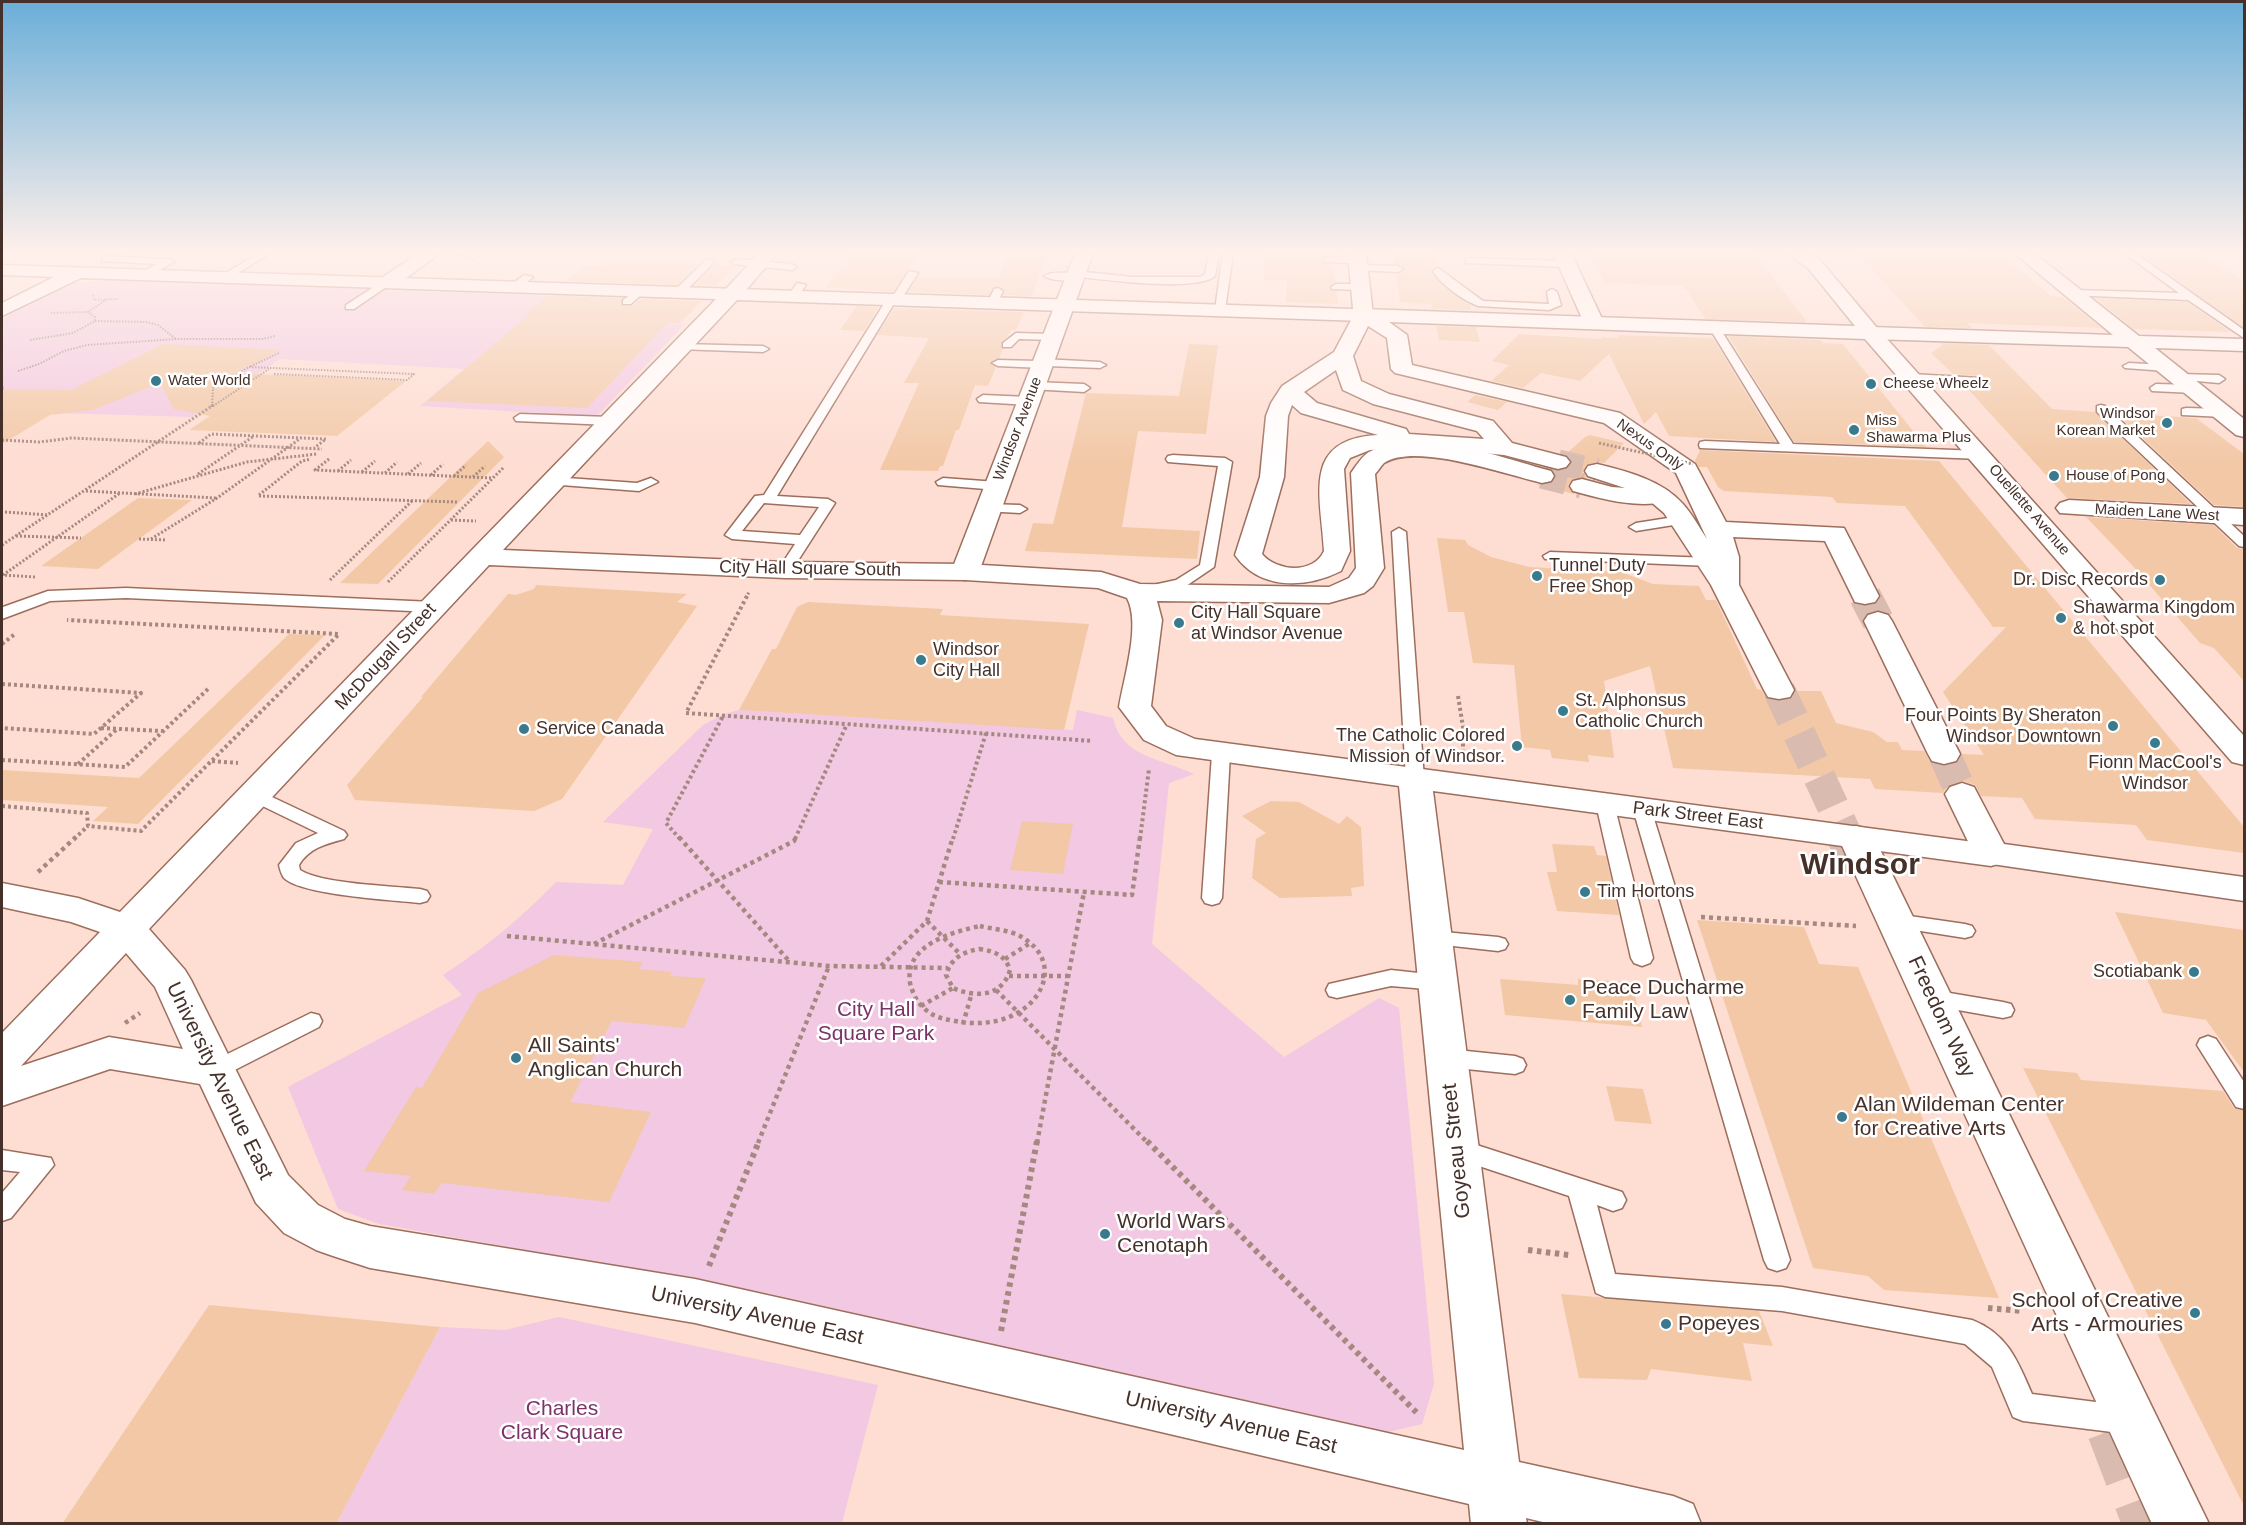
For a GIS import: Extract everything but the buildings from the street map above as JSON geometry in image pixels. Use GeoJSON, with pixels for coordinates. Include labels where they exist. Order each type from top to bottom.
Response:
{"type":"FeatureCollection","features":[{"type":"Feature","properties":{"kind":"street","name":"McDougall Street"},"geometry":{"type":"LineString","coordinates":[[2,1059],[702,324]]}},
{"type":"Feature","properties":{"kind":"street","name":"Windsor Avenue"},"geometry":{"type":"LineString","coordinates":[[964,572],[1058,324]]}},
{"type":"Feature","properties":{"kind":"street"},"geometry":{"type":"LineString","coordinates":[[1359,324],[1343,357],[1290,391],[1278,411],[1272,477],[1248,555],[1253,563],[1264,570],[1289,575],[1310,574],[1331,565],[1337,551],[1332,469],[1341,453],[1366,443],[1421,440],[1505,448]]}},
{"type":"Feature","properties":{"kind":"street","name":"Nexus Only"},"geometry":{"type":"LineString","coordinates":[[1379,324],[1397,335],[1402,369],[1612,418],[1686,469],[1717,529],[1726,556],[1718,573]]}},
{"type":"Feature","properties":{"kind":"street"},"geometry":{"type":"LineString","coordinates":[[1629,324],[2244,345]]}},
{"type":"Feature","properties":{"kind":"street","name":"Ouellette Avenue"},"geometry":{"type":"LineString","coordinates":[[1864,324],[2244,755]]}},
{"type":"Feature","properties":{"kind":"street"},"geometry":{"type":"LineString","coordinates":[[2112,324],[2244,430]]}},
{"type":"Feature","properties":{"kind":"street"},"geometry":{"type":"LineString","coordinates":[[1343,357],[1351,385],[1363,392],[1485,426],[1505,448]]}},
{"type":"Feature","properties":{"kind":"street"},"geometry":{"type":"LineString","coordinates":[[1290,391],[1300,402],[1318,411],[1421,440]]}},
{"type":"Feature","properties":{"kind":"street","name":"City Hall Square South"},"geometry":{"type":"LineString","coordinates":[[480,557],[785,570],[964,572],[1101,580],[1138,592],[1329,595],[1354,588],[1365,580],[1370,568],[1363,473],[1367,464],[1387,452],[1414,449],[1550,469],[1505,448]]}},
{"type":"Feature","properties":{"kind":"street"},"geometry":{"type":"LineString","coordinates":[[1589,479],[1611,494],[1659,496],[1673,508],[1718,573],[1779,690]]}},
{"type":"Feature","properties":{"kind":"street","name":"Maiden Lane West"},"geometry":{"type":"LineString","coordinates":[[2069,508],[2244,517]]}},
{"type":"Feature","properties":{"kind":"street"},"geometry":{"type":"LineString","coordinates":[[1717,529],[1834,534],[1944,754]]}},
{"type":"Feature","properties":{"kind":"street","name":"Park Street East"},"geometry":{"type":"LineString","coordinates":[[1138,592],[1145,606],[1148,620],[1135,707],[1155,733],[1188,748],[2244,889]]}},
{"type":"Feature","properties":{"kind":"street","name":"Goyeau Street"},"geometry":{"type":"LineString","coordinates":[[1415,779],[1497,1503]]}},
{"type":"Feature","properties":{"kind":"street"},"geometry":{"type":"LineString","coordinates":[[1962,794],[1991,854]]}},
{"type":"Feature","properties":{"kind":"street","name":"Freedom Way"},"geometry":{"type":"LineString","coordinates":[[1856,837],[1876,924],[1932,998],[2181,1524]]}},
{"type":"Feature","properties":{"kind":"street"},"geometry":{"type":"LineString","coordinates":[[2,895],[78,911],[127,928]]}},
{"type":"Feature","properties":{"kind":"street","name":"University Avenue East"},"geometry":{"type":"LineString","coordinates":[[127,928],[171,980],[272,1189],[301,1219],[333,1236],[370,1247],[695,1301],[1497,1503],[1673,1524]]}},
{"type":"Feature","properties":{"kind":"street"},"geometry":{"type":"LineString","coordinates":[[2,1089],[109,1053],[215,1070]]}},
{"type":"Feature","properties":{"kind":"lane"},"geometry":{"type":"LineString","coordinates":[[768,499],[878,324]]}},
{"type":"Feature","properties":{"kind":"lane"},"geometry":{"type":"LineString","coordinates":[[2229,324],[2244,335]]}},
{"type":"Feature","properties":{"kind":"lane"},"geometry":{"type":"LineString","coordinates":[[1714,327],[1789,448]]}},
{"type":"Feature","properties":{"kind":"lane"},"geometry":{"type":"LineString","coordinates":[[1007,345],[1016,336],[1053,337]]}},
{"type":"Feature","properties":{"kind":"lane"},"geometry":{"type":"LineString","coordinates":[[683,344],[765,347]]}},
{"type":"Feature","properties":{"kind":"lane"},"geometry":{"type":"LineString","coordinates":[[998,363],[1037,378],[1084,388]]}},
{"type":"Feature","properties":{"kind":"lane"},"geometry":{"type":"LineString","coordinates":[[983,399],[1037,378],[1100,365]]}},
{"type":"Feature","properties":{"kind":"lane"},"geometry":{"type":"LineString","coordinates":[[2129,366],[2179,378],[2220,379]]}},
{"type":"Feature","properties":{"kind":"lane"},"geometry":{"type":"LineString","coordinates":[[1912,378],[1980,382]]}},
{"type":"Feature","properties":{"kind":"lane"},"geometry":{"type":"LineString","coordinates":[[2156,388],[2179,378]]}},
{"type":"Feature","properties":{"kind":"lane"},"geometry":{"type":"LineString","coordinates":[[2101,409],[2244,543]]}},
{"type":"Feature","properties":{"kind":"lane"},"geometry":{"type":"LineString","coordinates":[[2186,412],[2223,413]]}},
{"type":"Feature","properties":{"kind":"lane"},"geometry":{"type":"LineString","coordinates":[[520,418],[610,421]]}},
{"type":"Feature","properties":{"kind":"lane"},"geometry":{"type":"LineString","coordinates":[[1705,444],[1981,455]]}},
{"type":"Feature","properties":{"kind":"lane"},"geometry":{"type":"LineString","coordinates":[[1138,592],[1181,583],[1207,567],[1225,462],[1173,459]]}},
{"type":"Feature","properties":{"kind":"lane"},"geometry":{"type":"LineString","coordinates":[[556,478],[651,482],[639,487],[556,478]]}},
{"type":"Feature","properties":{"kind":"lane"},"geometry":{"type":"LineString","coordinates":[[943,482],[997,486]]}},
{"type":"Feature","properties":{"kind":"lane"},"geometry":{"type":"LineString","coordinates":[[785,570],[828,503],[759,499],[732,535],[803,540]]}},
{"type":"Feature","properties":{"kind":"lane"},"geometry":{"type":"LineString","coordinates":[[988,508],[1020,510]]}},
{"type":"Feature","properties":{"kind":"lane"},"geometry":{"type":"LineString","coordinates":[[1636,527],[1681,520]]}},
{"type":"Feature","properties":{"kind":"lane"},"geometry":{"type":"LineString","coordinates":[[1399,532],[1415,779]]}},
{"type":"Feature","properties":{"kind":"lane"},"geometry":{"type":"LineString","coordinates":[[1550,556],[1718,573]]}},
{"type":"Feature","properties":{"kind":"lane"},"geometry":{"type":"LineString","coordinates":[[2,614],[48,596],[126,593],[433,607]]}},
{"type":"Feature","properties":{"kind":"lane"},"geometry":{"type":"LineString","coordinates":[[1212,898],[1221,754]]}},
{"type":"Feature","properties":{"kind":"lane"},"geometry":{"type":"LineString","coordinates":[[255,795],[338,836],[318,839],[302,848],[289,865],[291,873],[300,879],[326,885],[420,896]]}},
{"type":"Feature","properties":{"kind":"lane"},"geometry":{"type":"LineString","coordinates":[[1605,804],[1642,958]]}},
{"type":"Feature","properties":{"kind":"lane"},"geometry":{"type":"LineString","coordinates":[[1642,809],[1778,1260]]}},
{"type":"Feature","properties":{"kind":"lane"},"geometry":{"type":"LineString","coordinates":[[1876,924],[1965,931]]}},
{"type":"Feature","properties":{"kind":"lane"},"geometry":{"type":"LineString","coordinates":[[1433,938],[1498,944]]}},
{"type":"Feature","properties":{"kind":"lane"},"geometry":{"type":"LineString","coordinates":[[1337,990],[1391,978],[1438,982]]}},
{"type":"Feature","properties":{"kind":"lane"},"geometry":{"type":"LineString","coordinates":[[1932,998],[2003,1010]]}},
{"type":"Feature","properties":{"kind":"lane"},"geometry":{"type":"LineString","coordinates":[[215,1070],[311,1021]]}},
{"type":"Feature","properties":{"kind":"lane"},"geometry":{"type":"LineString","coordinates":[[2208,1045],[2244,1100]]}},
{"type":"Feature","properties":{"kind":"lane"},"geometry":{"type":"LineString","coordinates":[[1447,1058],[1515,1065]]}},
{"type":"Feature","properties":{"kind":"lane"},"geometry":{"type":"LineString","coordinates":[[1457,1149],[1613,1200]]}},
{"type":"Feature","properties":{"kind":"lane"},"geometry":{"type":"LineString","coordinates":[[2,1160],[42,1165],[2,1210]]}},
{"type":"Feature","properties":{"kind":"lane"},"geometry":{"type":"LineString","coordinates":[[1580,1189],[1605,1285],[1782,1299],[1972,1333],[2002,1358],[2023,1407],[2132,1421]]}},
{"type":"Feature","properties":{"kind":"path"},"geometry":{"type":"LineString","coordinates":[[30,340],[73,333],[89,324]]}},
{"type":"Feature","properties":{"kind":"path"},"geometry":{"type":"LineString","coordinates":[[153,324],[177,339]]}},
{"type":"Feature","properties":{"kind":"path"},"geometry":{"type":"LineString","coordinates":[[18,371],[39,364],[64,351],[87,345],[177,339],[263,339],[275,336]]}},
{"type":"Feature","properties":{"kind":"path"},"geometry":{"type":"LineString","coordinates":[[212,407],[213,388],[279,353]]}},
{"type":"Feature","properties":{"kind":"path"},"geometry":{"type":"LineString","coordinates":[[249,367],[414,374],[407,380],[274,374]]}},
{"type":"Feature","properties":{"kind":"path"},"geometry":{"type":"LineString","coordinates":[[2,545],[270,369]]}},
{"type":"Feature","properties":{"kind":"path"},"geometry":{"type":"LineString","coordinates":[[294,375],[301,370]]}},
{"type":"Feature","properties":{"kind":"path"},"geometry":{"type":"LineString","coordinates":[[333,376],[339,371]]}},
{"type":"Feature","properties":{"kind":"path"},"geometry":{"type":"LineString","coordinates":[[372,378],[379,373]]}},
{"type":"Feature","properties":{"kind":"path"},"geometry":{"type":"LineString","coordinates":[[197,444],[211,434],[326,439],[314,449]]}},
{"type":"Feature","properties":{"kind":"path"},"geometry":{"type":"LineString","coordinates":[[195,476],[255,436]]}},
{"type":"Feature","properties":{"kind":"path"},"geometry":{"type":"LineString","coordinates":[[2,440],[39,442],[71,438],[322,449]]}},
{"type":"Feature","properties":{"kind":"path"},"geometry":{"type":"LineString","coordinates":[[151,539],[217,498],[300,438]]}},
{"type":"Feature","properties":{"kind":"path"},"geometry":{"type":"LineString","coordinates":[[1599,442],[1694,464]]}},
{"type":"Feature","properties":{"kind":"path"},"geometry":{"type":"LineString","coordinates":[[135,494],[247,462],[317,453]]}},
{"type":"Feature","properties":{"kind":"path"},"geometry":{"type":"LineString","coordinates":[[311,459],[302,461],[259,496],[458,502]]}},
{"type":"Feature","properties":{"kind":"path"},"geometry":{"type":"LineString","coordinates":[[328,459],[315,470],[492,478]]}},
{"type":"Feature","properties":{"kind":"path"},"geometry":{"type":"LineString","coordinates":[[338,471],[351,460]]}},
{"type":"Feature","properties":{"kind":"path"},"geometry":{"type":"LineString","coordinates":[[361,472],[375,461]]}},
{"type":"Feature","properties":{"kind":"path"},"geometry":{"type":"LineString","coordinates":[[384,473],[397,462]]}},
{"type":"Feature","properties":{"kind":"path"},"geometry":{"type":"LineString","coordinates":[[407,474],[421,463]]}},
{"type":"Feature","properties":{"kind":"path"},"geometry":{"type":"LineString","coordinates":[[430,475],[443,464]]}},
{"type":"Feature","properties":{"kind":"path"},"geometry":{"type":"LineString","coordinates":[[454,476],[466,465]]}},
{"type":"Feature","properties":{"kind":"path"},"geometry":{"type":"LineString","coordinates":[[473,477],[484,466]]}},
{"type":"Feature","properties":{"kind":"path"},"geometry":{"type":"LineString","coordinates":[[387,583],[504,467]]}},
{"type":"Feature","properties":{"kind":"path"},"geometry":{"type":"LineString","coordinates":[[86,491],[217,498]]}},
{"type":"Feature","properties":{"kind":"path"},"geometry":{"type":"LineString","coordinates":[[36,577],[3,575],[120,493]]}},
{"type":"Feature","properties":{"kind":"path"},"geometry":{"type":"LineString","coordinates":[[163,499],[167,495]]}},
{"type":"Feature","properties":{"kind":"path"},"geometry":{"type":"LineString","coordinates":[[322,588],[413,500]]}},
{"type":"Feature","properties":{"kind":"path"},"geometry":{"type":"LineString","coordinates":[[5,513],[49,515]]}},
{"type":"Feature","properties":{"kind":"path"},"geometry":{"type":"LineString","coordinates":[[450,520],[480,521]]}},
{"type":"Feature","properties":{"kind":"path"},"geometry":{"type":"LineString","coordinates":[[16,536],[81,538]]}},
{"type":"Feature","properties":{"kind":"path"},"geometry":{"type":"LineString","coordinates":[[139,539],[167,540]]}},
{"type":"Feature","properties":{"kind":"path"},"geometry":{"type":"LineString","coordinates":[[750,590],[686,713],[1093,741]]}},
{"type":"Feature","properties":{"kind":"path"},"geometry":{"type":"LineString","coordinates":[[35,875],[88,826],[141,831],[339,634],[58,619]]}},
{"type":"Feature","properties":{"kind":"path"},"geometry":{"type":"LineString","coordinates":[[2,684],[141,693],[94,734],[2,728]]}},
{"type":"Feature","properties":{"kind":"path"},"geometry":{"type":"LineString","coordinates":[[2,760],[125,767],[208,688]]}},
{"type":"Feature","properties":{"kind":"path"},"geometry":{"type":"LineString","coordinates":[[1458,696],[1463,728],[1463,761]]}},
{"type":"Feature","properties":{"kind":"path"},"geometry":{"type":"LineString","coordinates":[[723,716],[666,823],[790,963]]}},
{"type":"Feature","properties":{"kind":"path"},"geometry":{"type":"LineString","coordinates":[[593,945],[794,841],[847,724]]}},
{"type":"Feature","properties":{"kind":"path"},"geometry":{"type":"LineString","coordinates":[[101,728],[163,731]]}},
{"type":"Feature","properties":{"kind":"path"},"geometry":{"type":"LineString","coordinates":[[78,764],[118,728]]}},
{"type":"Feature","properties":{"kind":"path"},"geometry":{"type":"LineString","coordinates":[[880,967],[927,921],[986,733]]}},
{"type":"Feature","properties":{"kind":"path"},"geometry":{"type":"LineString","coordinates":[[212,760],[238,763]]}},
{"type":"Feature","properties":{"kind":"path"},"geometry":{"type":"LineString","coordinates":[[939,882],[1132,895],[1149,770]]}},
{"type":"Feature","properties":{"kind":"path"},"geometry":{"type":"LineString","coordinates":[[2,806],[87,813],[88,826]]}},
{"type":"Feature","properties":{"kind":"path"},"geometry":{"type":"LineString","coordinates":[[1001,1334],[1084,892]]}},
{"type":"Feature","properties":{"kind":"path"},"geometry":{"type":"LineString","coordinates":[[1693,917],[1876,924]]}},
{"type":"Feature","properties":{"kind":"path"},"geometry":{"type":"LineString","coordinates":[[927,921],[960,954]]}},
{"type":"Feature","properties":{"kind":"path"},"geometry":{"type":"LineString","coordinates":[[980,926],[999,927],[1017,933],[1032,942],[1042,952],[1047,965],[1047,976],[1041,991],[1032,1003],[1018,1013],[992,1022],[963,1024],[933,1015],[921,1006],[913,995],[909,982],[910,968],[927,945],[942,935],[980,926]]}},
{"type":"Feature","properties":{"kind":"path"},"geometry":{"type":"LineString","coordinates":[[507,936],[829,966],[947,968]]}},
{"type":"Feature","properties":{"kind":"path"},"geometry":{"type":"LineString","coordinates":[[1005,959],[1032,942]]}},
{"type":"Feature","properties":{"kind":"path"},"geometry":{"type":"LineString","coordinates":[[980,950],[998,953],[1005,959],[1010,976],[996,990],[988,994],[971,995],[953,988],[946,975],[947,968],[960,954],[980,950]]}},
{"type":"Feature","properties":{"kind":"path"},"geometry":{"type":"LineString","coordinates":[[709,1267],[829,966]]}},
{"type":"Feature","properties":{"kind":"path"},"geometry":{"type":"LineString","coordinates":[[1010,976],[1068,976]]}},
{"type":"Feature","properties":{"kind":"path"},"geometry":{"type":"LineString","coordinates":[[921,1006],[953,988]]}},
{"type":"Feature","properties":{"kind":"path"},"geometry":{"type":"LineString","coordinates":[[996,990],[1419,1414]]}},
{"type":"Feature","properties":{"kind":"path"},"geometry":{"type":"LineString","coordinates":[[963,1024],[971,995]]}},
{"type":"Feature","properties":{"kind":"path"},"geometry":{"type":"LineString","coordinates":[[119,1027],[140,1013]]}},
{"type":"Feature","properties":{"kind":"path"},"geometry":{"type":"LineString","coordinates":[[1528,1250],[1582,1256]]}},
{"type":"Feature","properties":{"kind":"green space"},"geometry":{"type":"Polygon","coordinates":[[[2,324],[685,324],[599,414],[592,416],[420,406],[464,369],[280,359],[193,417],[55,413],[88,393],[2,389],[2,324]]]}},
{"type":"Feature","properties":{"kind":"green space","name":"City Hall Square Park"},"geometry":{"type":"Polygon","coordinates":[[[739,710],[1073,730],[1077,710],[1113,718],[1118,731],[1134,749],[1194,774],[1169,783],[1152,944],[1284,1057],[1379,998],[1399,1008],[1434,1384],[1422,1424],[1380,1434],[767,1293],[379,1224],[338,1209],[288,1087],[462,995],[443,975],[502,932],[556,882],[623,885],[653,829],[603,822],[703,725],[724,714],[739,710]]]}},
{"type":"Feature","properties":{"kind":"green space","name":"Charles Clark Square"},"geometry":{"type":"Polygon","coordinates":[[[559,1317],[878,1385],[842,1523],[336,1524],[440,1327],[505,1330],[559,1317]]]}},
{"type":"Feature","properties":{"kind":"tunnel"},"geometry":{"type":"LineString","coordinates":[[1558,462],[1597,471]]}},
{"type":"Feature","properties":{"kind":"tunnel"},"geometry":{"type":"LineString","coordinates":[[1542,476],[1582,486]]}},
{"type":"Feature","properties":{"kind":"tunnel"},"geometry":{"type":"LineString","coordinates":[[1865,596],[1878,621]]}},
{"type":"Feature","properties":{"kind":"tunnel"},"geometry":{"type":"LineString","coordinates":[[1779,690],[1848,839]]}},
{"type":"Feature","properties":{"kind":"tunnel"},"geometry":{"type":"LineString","coordinates":[[1944,754],[1962,794]]}},
{"type":"Feature","properties":{"kind":"tunnel"},"geometry":{"type":"LineString","coordinates":[[1847,837],[1860,866]]}},
{"type":"Feature","properties":{"kind":"tunnel"},"geometry":{"type":"LineString","coordinates":[[2112,1430],[2148,1524]]}},
{"type":"Feature","properties":{"kind":"place","name":"Water World"},"geometry":{"type":"Point","coordinates":[156,381]}},
{"type":"Feature","properties":{"kind":"place","name":"Cheese Wheelz"},"geometry":{"type":"Point","coordinates":[1871,384]}},
{"type":"Feature","properties":{"kind":"place","name":"Windsor Korean Market"},"geometry":{"type":"Point","coordinates":[2167,423]}},
{"type":"Feature","properties":{"kind":"place","name":"Miss Shawarma Plus"},"geometry":{"type":"Point","coordinates":[1854,430]}},
{"type":"Feature","properties":{"kind":"place","name":"House of Pong"},"geometry":{"type":"Point","coordinates":[2054,476]}},
{"type":"Feature","properties":{"kind":"place","name":"Tunnel Duty Free Shop"},"geometry":{"type":"Point","coordinates":[1537,576]}},
{"type":"Feature","properties":{"kind":"place","name":"Dr. Disc Records"},"geometry":{"type":"Point","coordinates":[2160,580]}},
{"type":"Feature","properties":{"kind":"place","name":"Shawarma Kingdom & hot spot"},"geometry":{"type":"Point","coordinates":[2061,618]}},
{"type":"Feature","properties":{"kind":"place","name":"City Hall Square at Windsor Avenue"},"geometry":{"type":"Point","coordinates":[1179,623]}},
{"type":"Feature","properties":{"kind":"place","name":"Windsor City Hall"},"geometry":{"type":"Point","coordinates":[921,660]}},
{"type":"Feature","properties":{"kind":"place","name":"St. Alphonsus Catholic Church"},"geometry":{"type":"Point","coordinates":[1563,711]}},
{"type":"Feature","properties":{"kind":"place","name":"Four Points By Sheraton Windsor Downtown"},"geometry":{"type":"Point","coordinates":[2113,726]}},
{"type":"Feature","properties":{"kind":"place","name":"Service Canada"},"geometry":{"type":"Point","coordinates":[524,729]}},
{"type":"Feature","properties":{"kind":"place","name":"Fionn MacCool's Windsor"},"geometry":{"type":"Point","coordinates":[2155,743]}},
{"type":"Feature","properties":{"kind":"place","name":"The Catholic Colored Mission of Windsor."},"geometry":{"type":"Point","coordinates":[1517,746]}},
{"type":"Feature","properties":{"kind":"place","name":"Tim Hortons"},"geometry":{"type":"Point","coordinates":[1585,892]}},
{"type":"Feature","properties":{"kind":"place","name":"Scotiabank"},"geometry":{"type":"Point","coordinates":[2194,972]}},
{"type":"Feature","properties":{"kind":"place","name":"Peace Ducharme Family Law"},"geometry":{"type":"Point","coordinates":[1570,1000]}},
{"type":"Feature","properties":{"kind":"place","name":"All Saints' Anglican Church"},"geometry":{"type":"Point","coordinates":[516,1058]}},
{"type":"Feature","properties":{"kind":"place","name":"Alan Wildeman Center for Creative Arts"},"geometry":{"type":"Point","coordinates":[1842,1117]}},
{"type":"Feature","properties":{"kind":"place","name":"World Wars Cenotaph"},"geometry":{"type":"Point","coordinates":[1105,1234]}},
{"type":"Feature","properties":{"kind":"place","name":"School of Creative Arts - Armouries"},"geometry":{"type":"Point","coordinates":[2195,1313]}},
{"type":"Feature","properties":{"kind":"place","name":"Popeyes"},"geometry":{"type":"Point","coordinates":[1666,1324]}},
{"type":"Feature","properties":{"kind":"district","name":"Windsor"},"geometry":{"type":"Point","coordinates":[1860,866]}}]}
